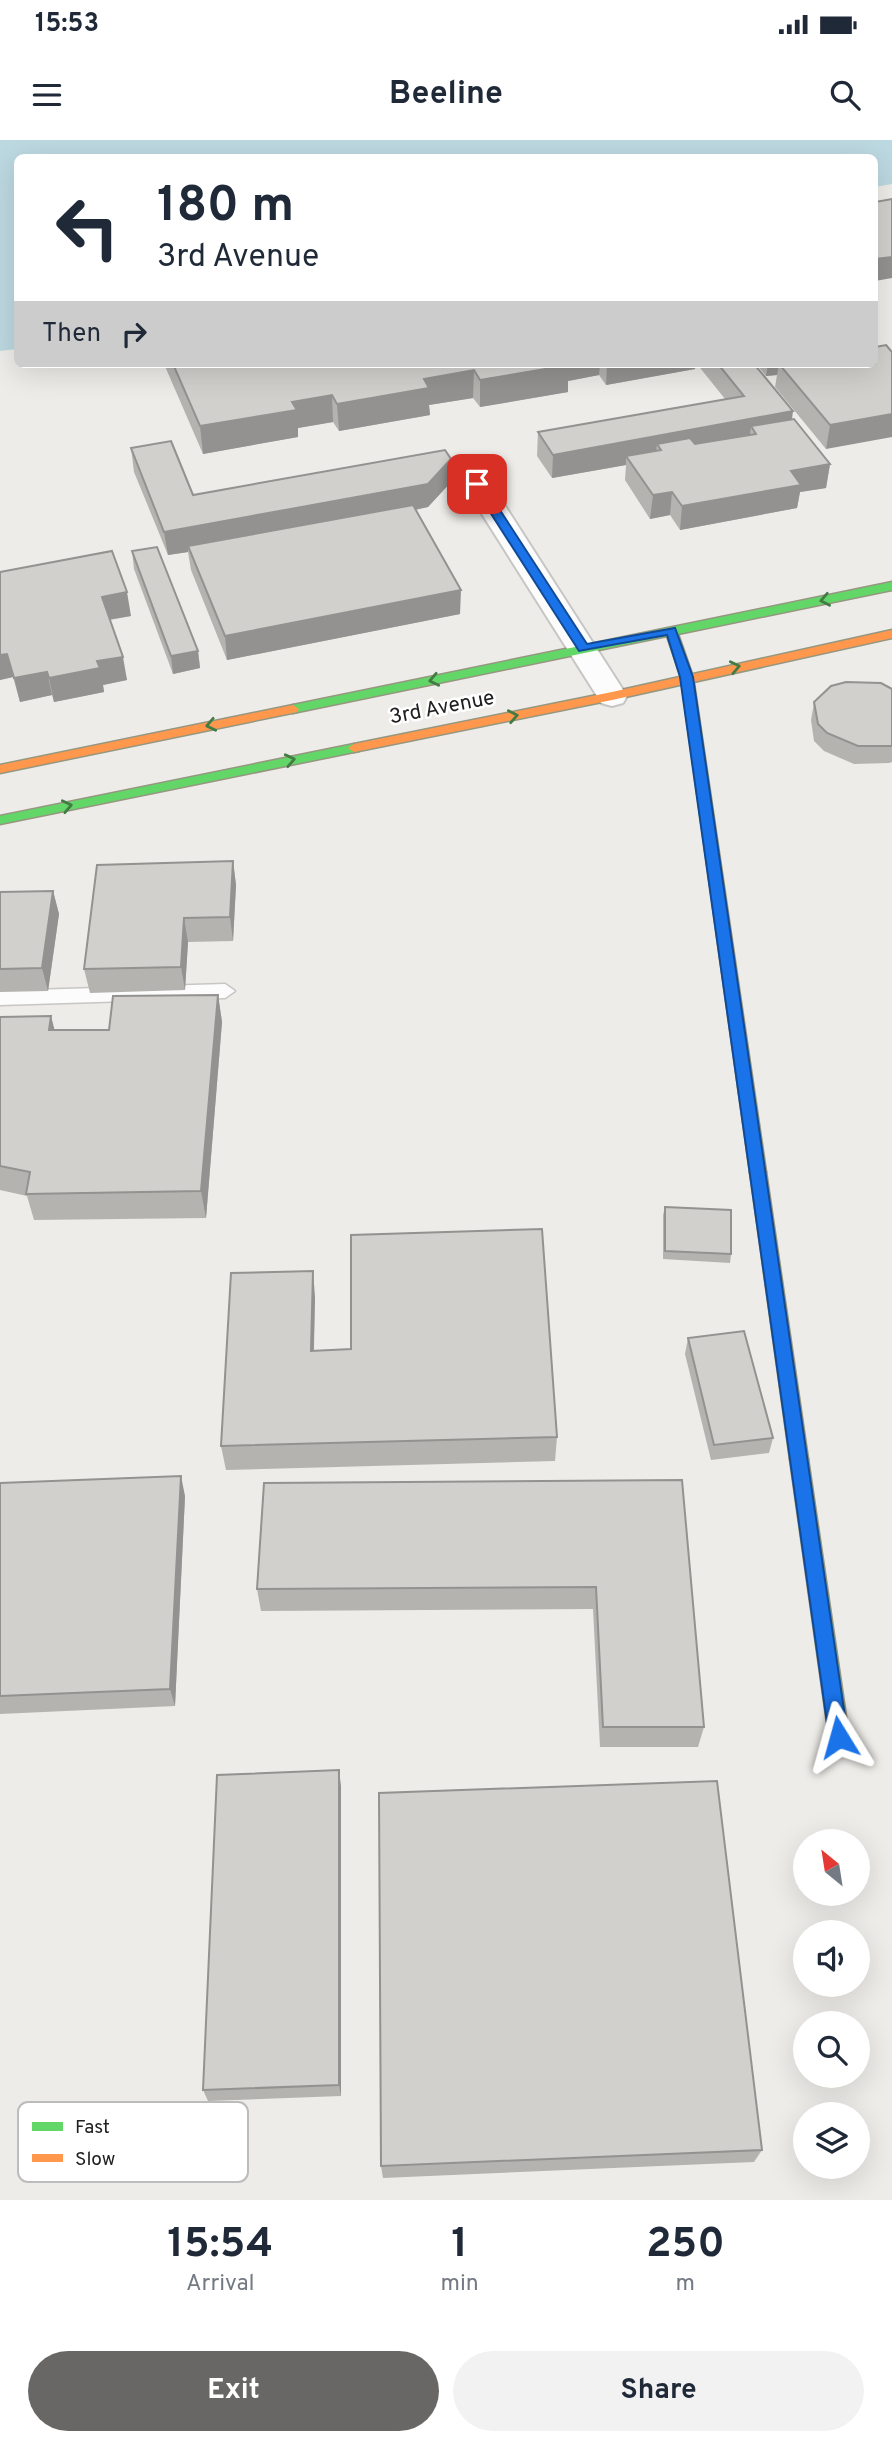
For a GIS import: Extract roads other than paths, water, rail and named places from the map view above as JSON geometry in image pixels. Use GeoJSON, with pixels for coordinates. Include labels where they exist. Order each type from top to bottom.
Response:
{"type":"FeatureCollection","features":[{"type":"Feature","properties":{"kind":"street"},"geometry":{"type":"LineString","coordinates":[[477,484],[612,696]]}},
{"type":"Feature","properties":{"kind":"street","name":"3rd Avenue"},"geometry":{"type":"LineString","coordinates":[[0,769],[892,586]]}},
{"type":"Feature","properties":{"kind":"street"},"geometry":{"type":"LineString","coordinates":[[671,630],[687,677],[839,1737]]}},
{"type":"Feature","properties":{"kind":"street","name":"3rd Avenue"},"geometry":{"type":"LineString","coordinates":[[0,820],[612,696],[687,677],[892,634]]}},
{"type":"Feature","properties":{"kind":"lane"},"geometry":{"type":"LineString","coordinates":[[0,998],[225,990]]}},
{"type":"Feature","properties":{"kind":"water"},"geometry":{"type":"Polygon","coordinates":[[[0,140],[892,140],[892,184],[878,186],[878,154],[14,154],[14,349],[0,351],[0,140]]]}}]}
